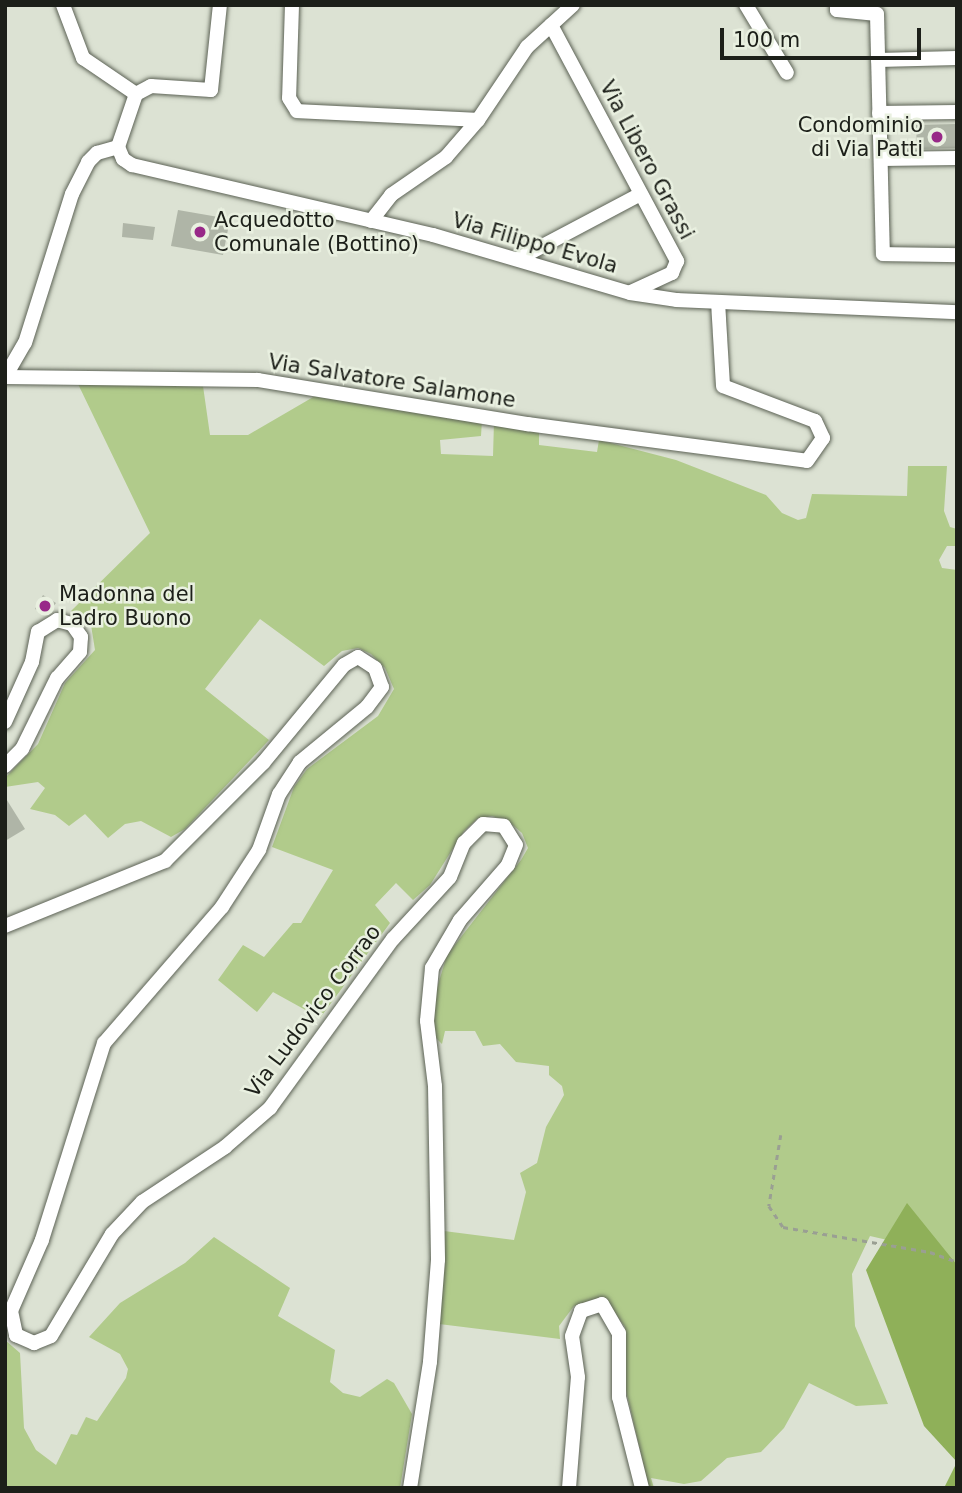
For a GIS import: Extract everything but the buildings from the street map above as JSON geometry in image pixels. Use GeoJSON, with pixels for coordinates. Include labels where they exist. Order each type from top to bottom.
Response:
{"type":"FeatureCollection","features":[{"type":"Feature","properties":{"kind":"street"},"geometry":{"type":"LineString","coordinates":[[62,5],[83,58],[136,94]]}},
{"type":"Feature","properties":{"kind":"street"},"geometry":{"type":"LineString","coordinates":[[118,147],[136,94],[151,86],[204,93],[214,85],[220,5]]}},
{"type":"Feature","properties":{"kind":"street"},"geometry":{"type":"LineString","coordinates":[[292,5],[289,98],[297,111],[478,120]]}},
{"type":"Feature","properties":{"kind":"street"},"geometry":{"type":"LineString","coordinates":[[371,220],[391,195],[446,157],[478,120],[514,63],[573,5]]}},
{"type":"Feature","properties":{"kind":"street"},"geometry":{"type":"LineString","coordinates":[[747,5],[788,73]]}},
{"type":"Feature","properties":{"kind":"street"},"geometry":{"type":"LineString","coordinates":[[837,5],[837,10],[877,14],[883,254],[957,255]]}},
{"type":"Feature","properties":{"kind":"street","name":"Via Libero Grassi"},"geometry":{"type":"LineString","coordinates":[[551,25],[678,268],[630,292]]}},
{"type":"Feature","properties":{"kind":"street"},"geometry":{"type":"LineString","coordinates":[[878,60],[957,58]]}},
{"type":"Feature","properties":{"kind":"street"},"geometry":{"type":"LineString","coordinates":[[879,113],[957,112]]}},
{"type":"Feature","properties":{"kind":"street","name":"Via Filippo Evola"},"geometry":{"type":"LineString","coordinates":[[118,147],[123,159],[132,165],[371,220],[630,292],[718,302],[957,312]]}},
{"type":"Feature","properties":{"kind":"street","name":"Via Salvatore Salamone"},"geometry":{"type":"LineString","coordinates":[[118,147],[97,153],[88,162],[72,194],[25,343],[5,377],[258,380],[527,424],[807,461],[823,438],[815,421],[723,386],[718,302]]}},
{"type":"Feature","properties":{"kind":"street"},"geometry":{"type":"LineString","coordinates":[[881,159],[957,158]]}},
{"type":"Feature","properties":{"kind":"street"},"geometry":{"type":"LineString","coordinates":[[518,259],[639,195]]}},
{"type":"Feature","properties":{"kind":"street"},"geometry":{"type":"LineString","coordinates":[[5,722],[27,673],[38,632],[57,620],[72,624],[81,637],[80,652],[57,678],[22,749],[5,766]]}},
{"type":"Feature","properties":{"kind":"street","name":"Via Ludovico Corrao"},"geometry":{"type":"LineString","coordinates":[[5,926],[165,861],[263,763],[344,664],[358,657],[376,668],[382,687],[367,708],[300,762],[279,794],[259,850],[222,907],[104,1044],[42,1240],[11,1311],[16,1335],[34,1343],[51,1336],[112,1234],[142,1202],[225,1147],[270,1108],[393,939],[450,877],[464,844],[483,824],[504,826],[516,845],[508,865],[460,920],[432,968],[427,1021],[435,1086],[438,1260],[430,1362],[410,1488]]}},
{"type":"Feature","properties":{"kind":"street"},"geometry":{"type":"LineString","coordinates":[[569,1488],[578,1377],[572,1336],[581,1311],[602,1304],[619,1333],[620,1397],[642,1488]]}},
{"type":"Feature","properties":{"kind":"path"},"geometry":{"type":"LineString","coordinates":[[781,1135],[769,1206],[783,1227],[930,1252],[957,1262]]}},
{"type":"Feature","properties":{"kind":"green space"},"geometry":{"type":"Polygon","coordinates":[[[78,384],[203,386],[210,435],[248,435],[315,396],[482,420],[481,436],[440,440],[441,454],[493,456],[494,422],[539,429],[539,445],[597,452],[599,440],[676,460],[766,495],[782,513],[798,520],[806,518],[812,494],[907,496],[908,466],[947,466],[944,511],[950,527],[957,529],[957,546],[947,546],[939,560],[942,568],[957,570],[957,1265],[918,1247],[870,1236],[852,1274],[855,1326],[888,1404],[856,1406],[809,1383],[784,1428],[761,1452],[727,1458],[701,1481],[684,1484],[651,1478],[654,1488],[649,1488],[625,1386],[625,1327],[607,1302],[594,1300],[574,1306],[559,1326],[560,1339],[439,1324],[444,1231],[514,1240],[526,1192],[520,1173],[537,1163],[546,1127],[564,1095],[562,1086],[549,1075],[549,1066],[516,1062],[500,1044],[483,1046],[475,1031],[445,1031],[442,1044],[432,1034],[433,1001],[447,955],[521,860],[528,848],[522,833],[508,821],[492,816],[477,819],[464,831],[430,885],[413,900],[396,883],[375,905],[390,923],[320,1018],[273,992],[257,1012],[218,980],[243,945],[264,957],[293,923],[301,923],[333,870],[272,847],[294,787],[307,769],[378,716],[394,689],[385,668],[371,654],[358,648],[342,651],[324,666],[260,619],[205,689],[269,740],[185,829],[171,837],[141,821],[125,824],[108,838],[85,814],[69,826],[55,815],[30,809],[45,788],[38,782],[5,787],[5,778],[38,744],[65,683],[95,650],[91,625],[71,611],[150,533],[78,384]]]}},
{"type":"Feature","properties":{"kind":"green space"},"geometry":{"type":"Polygon","coordinates":[[[907,1203],[957,1265],[957,1462],[924,1426],[866,1270],[907,1203]]]}},
{"type":"Feature","properties":{"kind":"green space"},"geometry":{"type":"Polygon","coordinates":[[[214,1237],[290,1288],[278,1316],[335,1350],[330,1382],[343,1393],[360,1397],[387,1379],[394,1383],[412,1414],[400,1488],[5,1488],[5,1340],[20,1353],[24,1428],[36,1450],[56,1465],[71,1434],[77,1435],[86,1417],[97,1421],[126,1378],[128,1369],[120,1354],[89,1337],[120,1303],[185,1263],[214,1237]]]}},
{"type":"Feature","properties":{"kind":"green space"},"geometry":{"type":"Polygon","coordinates":[[[957,1462],[957,1488],[944,1488],[957,1462]]]}},
{"type":"Feature","properties":{"kind":"place","name":"Condominio di Via Patti"},"geometry":{"type":"Point","coordinates":[937,137]}},
{"type":"Feature","properties":{"kind":"place","name":"Acquedotto Comunale (Bottino)"},"geometry":{"type":"Point","coordinates":[200,232]}},
{"type":"Feature","properties":{"kind":"place","name":"Madonna del Ladro Buono"},"geometry":{"type":"Point","coordinates":[45,606]}}]}
